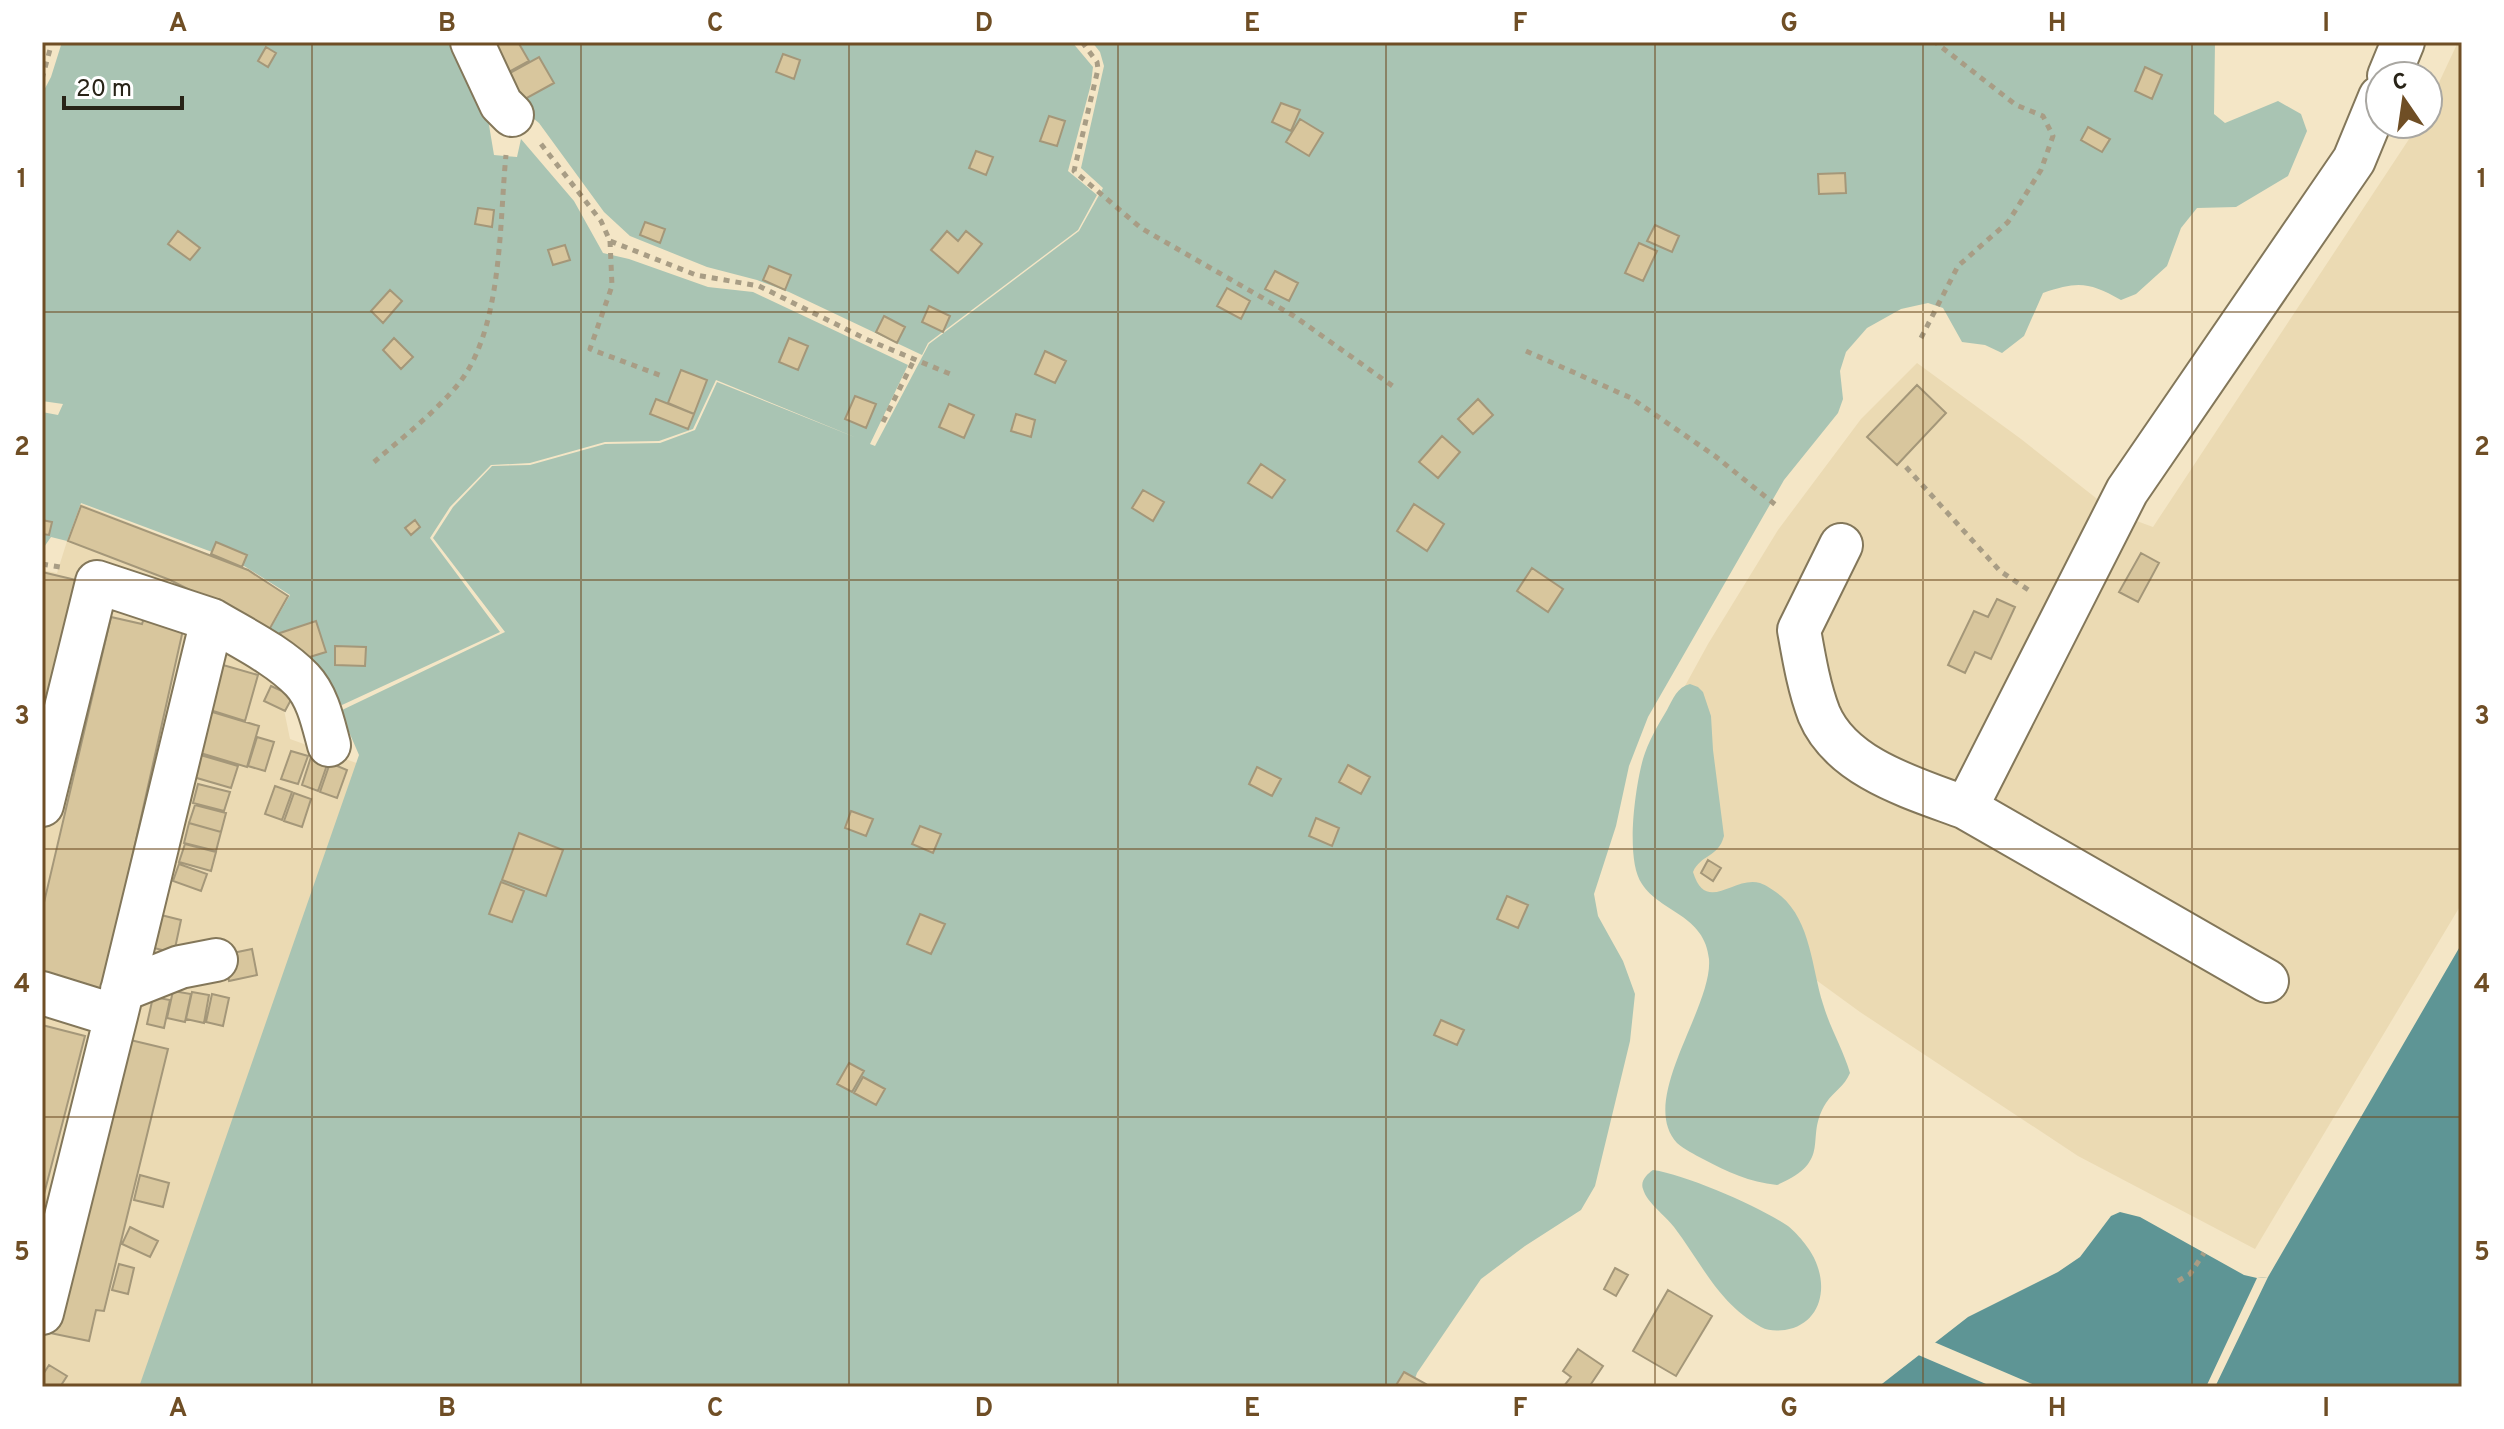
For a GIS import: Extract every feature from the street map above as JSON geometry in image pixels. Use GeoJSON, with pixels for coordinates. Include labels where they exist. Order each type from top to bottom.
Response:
{"type":"FeatureCollection","features":[{"type":"Feature","properties":{"kind":"street"},"geometry":{"type":"LineString","coordinates":[[472,42],[501,104],[512,115]]}},
{"type":"Feature","properties":{"kind":"street"},"geometry":{"type":"LineString","coordinates":[[1966,808],[2127,491],[2354,160],[2364,136]]}},
{"type":"Feature","properties":{"kind":"street"},"geometry":{"type":"LineString","coordinates":[[1841,545],[1799,630],[1820,717],[1847,753],[1892,780],[1966,808],[2267,981]]}},
{"type":"Feature","properties":{"kind":"street"},"geometry":{"type":"LineString","coordinates":[[42,805],[97,582],[212,620],[277,660],[304,681],[318,706],[329,745]]}},
{"type":"Feature","properties":{"kind":"street"},"geometry":{"type":"LineString","coordinates":[[42,1313],[212,620]]}},
{"type":"Feature","properties":{"kind":"street"},"geometry":{"type":"LineString","coordinates":[[42,993],[119,1003],[180,967],[216,960]]}},
{"type":"Feature","properties":{"kind":"path"},"geometry":{"type":"LineString","coordinates":[[42,79],[52,42]]}},
{"type":"Feature","properties":{"kind":"path"},"geometry":{"type":"LineString","coordinates":[[1082,42],[1097,62],[1098,69],[1074,171],[1141,228],[1294,316],[1394,387]]}},
{"type":"Feature","properties":{"kind":"path"},"geometry":{"type":"LineString","coordinates":[[1921,338],[1958,266],[2008,222],[2041,170],[2053,136],[2043,116],[2016,105],[1935,42]]}},
{"type":"Feature","properties":{"kind":"path"},"geometry":{"type":"LineString","coordinates":[[512,115],[537,140],[601,221],[610,241],[612,286],[590,349],[662,376]]}},
{"type":"Feature","properties":{"kind":"path"},"geometry":{"type":"LineString","coordinates":[[374,462],[458,385],[481,347],[492,304],[512,115]]}},
{"type":"Feature","properties":{"kind":"path"},"geometry":{"type":"LineString","coordinates":[[610,241],[696,275],[759,286],[868,340],[955,376]]}},
{"type":"Feature","properties":{"kind":"path"},"geometry":{"type":"LineString","coordinates":[[1526,351],[1631,398],[1715,456],[1777,506]]}},
{"type":"Feature","properties":{"kind":"path"},"geometry":{"type":"LineString","coordinates":[[883,422],[915,358]]}},
{"type":"Feature","properties":{"kind":"path"},"geometry":{"type":"LineString","coordinates":[[1906,467],[2000,571],[2063,615]]}},
{"type":"Feature","properties":{"kind":"path"},"geometry":{"type":"LineString","coordinates":[[2178,1281],[2190,1274],[2204,1253]]}},
{"type":"Feature","properties":{"kind":"shaded area"},"geometry":{"type":"Polygon","coordinates":[[[2458,42],[2462,42],[2462,903],[2255,1249],[2078,1156],[1860,1012],[1638,850],[1657,737],[1708,644],[1778,530],[1861,419],[1917,363],[2115,513],[2153,527],[2408,140],[2444,140],[2444,72],[2458,42]]]}},
{"type":"Feature","properties":{"kind":"shaded area"},"geometry":{"type":"Polygon","coordinates":[[[79,503],[247,569],[289,596],[268,632],[290,739],[362,765],[141,1387],[42,1387],[42,570],[57,573],[79,503]]]}},
{"type":"Feature","properties":{"kind":"green space"},"geometry":{"type":"Polygon","coordinates":[[[62,42],[458,42],[485,101],[494,155],[517,157],[521,139],[574,201],[603,253],[708,287],[753,292],[908,365],[870,444],[875,446],[929,344],[1079,231],[1103,188],[1081,168],[1104,66],[1100,52],[1092,42],[2215,42],[2214,114],[2225,123],[2278,101],[2301,114],[2307,131],[2288,176],[2236,207],[2197,208],[2181,228],[2167,266],[2136,294],[2121,300],[2083,285],[2065,286],[2043,293],[2024,336],[2002,353],[1985,345],[1962,342],[1943,308],[1928,303],[1901,309],[1867,328],[1846,352],[1840,371],[1843,399],[1838,413],[1784,480],[1648,717],[1629,766],[1616,826],[1594,894],[1598,916],[1623,961],[1635,994],[1630,1041],[1595,1186],[1581,1210],[1481,1279],[1417,1373],[1412,1387],[139,1387],[359,755],[340,711],[505,632],[433,538],[453,507],[492,466],[530,465],[605,444],[660,443],[695,430],[717,382],[857,438],[716,380],[693,429],[659,441],[605,442],[530,463],[491,465],[450,507],[430,538],[500,632],[342,705],[287,661],[278,634],[269,631],[290,595],[236,561],[81,503],[67,541],[51,537],[42,550],[42,412],[58,415],[63,404],[42,401],[42,94],[62,42]]]}},
{"type":"Feature","properties":{"kind":"green space"},"geometry":{"type":"Polygon","coordinates":[[[484,42],[1072,42],[1093,67],[1068,171],[1097,195],[1078,230],[928,343],[922,355],[789,292],[707,267],[630,236],[604,212],[539,123],[516,104],[484,42]]]}},
{"type":"Feature","properties":{"kind":"green space"},"geometry":{"type":"Polygon","coordinates":[[[1690,684],[1703,692],[1711,716],[1724,836],[1718,848],[1693,872],[1705,891],[1722,891],[1740,884],[1760,883],[1779,894],[1791,907],[1805,932],[1823,1004],[1850,1073],[1826,1103],[1820,1116],[1812,1158],[1795,1176],[1777,1185],[1739,1176],[1693,1154],[1677,1143],[1667,1125],[1666,1103],[1671,1079],[1700,1002],[1709,959],[1706,944],[1691,923],[1642,884],[1634,858],[1633,823],[1640,772],[1648,746],[1676,694],[1690,684]]]}},
{"type":"Feature","properties":{"kind":"green space"},"geometry":{"type":"Polygon","coordinates":[[[1653,1170],[1723,1193],[1788,1226],[1805,1244],[1820,1276],[1820,1297],[1812,1315],[1796,1327],[1773,1330],[1761,1327],[1733,1306],[1712,1282],[1674,1227],[1645,1194],[1643,1181],[1653,1170]]]}},
{"type":"Feature","properties":{"kind":"water"},"geometry":{"type":"Polygon","coordinates":[[[2462,943],[2462,1387],[1878,1387],[1968,1317],[2058,1272],[2080,1257],[2111,1216],[2120,1212],[2140,1217],[2244,1275],[2268,1277],[2462,943]]]}},
{"type":"Feature","properties":{"kind":"pier"},"geometry":{"type":"Polygon","coordinates":[[[2268,1277],[2215,1387],[2206,1387],[2257,1278],[2268,1277]]]}},
{"type":"Feature","properties":{"kind":"pier"},"geometry":{"type":"Polygon","coordinates":[[[1930,1341],[2039,1387],[1993,1387],[1916,1354],[1930,1341]]]}},
{"type":"Feature","properties":{"kind":"building"},"geometry":{"type":"Polygon","coordinates":[[[494,42],[518,42],[529,61],[507,73],[494,42]]]}},
{"type":"Feature","properties":{"kind":"building"},"geometry":{"type":"Polygon","coordinates":[[[266,47],[276,53],[268,67],[258,61],[266,47]]]}},
{"type":"Feature","properties":{"kind":"building"},"geometry":{"type":"Polygon","coordinates":[[[783,54],[800,60],[794,79],[776,72],[783,54]]]}},
{"type":"Feature","properties":{"kind":"building"},"geometry":{"type":"Polygon","coordinates":[[[539,57],[554,83],[516,104],[501,78],[539,57]]]}},
{"type":"Feature","properties":{"kind":"building"},"geometry":{"type":"Polygon","coordinates":[[[2145,67],[2162,75],[2152,99],[2135,91],[2145,67]]]}},
{"type":"Feature","properties":{"kind":"building"},"geometry":{"type":"Polygon","coordinates":[[[1281,103],[1300,110],[1291,131],[1272,122],[1281,103]]]}},
{"type":"Feature","properties":{"kind":"building"},"geometry":{"type":"Polygon","coordinates":[[[1049,116],[1065,121],[1057,146],[1040,141],[1049,116]]]}},
{"type":"Feature","properties":{"kind":"building"},"geometry":{"type":"Polygon","coordinates":[[[1300,119],[1323,133],[1309,156],[1286,142],[1300,119]]]}},
{"type":"Feature","properties":{"kind":"building"},"geometry":{"type":"Polygon","coordinates":[[[2088,127],[2110,139],[2102,152],[2081,140],[2088,127]]]}},
{"type":"Feature","properties":{"kind":"building"},"geometry":{"type":"Polygon","coordinates":[[[976,151],[993,157],[986,175],[969,168],[976,151]]]}},
{"type":"Feature","properties":{"kind":"building"},"geometry":{"type":"Polygon","coordinates":[[[1845,173],[1846,193],[1819,194],[1818,174],[1845,173]]]}},
{"type":"Feature","properties":{"kind":"building"},"geometry":{"type":"Polygon","coordinates":[[[478,208],[494,210],[492,227],[475,224],[478,208]]]}},
{"type":"Feature","properties":{"kind":"building"},"geometry":{"type":"Polygon","coordinates":[[[645,222],[665,229],[660,243],[640,235],[645,222]]]}},
{"type":"Feature","properties":{"kind":"building"},"geometry":{"type":"Polygon","coordinates":[[[1655,225],[1679,236],[1672,252],[1647,241],[1655,225]]]}},
{"type":"Feature","properties":{"kind":"building"},"geometry":{"type":"Polygon","coordinates":[[[178,231],[200,248],[190,260],[168,244],[178,231]]]}},
{"type":"Feature","properties":{"kind":"building"},"geometry":{"type":"Polygon","coordinates":[[[947,231],[958,241],[966,231],[982,244],[958,273],[931,250],[947,231]]]}},
{"type":"Feature","properties":{"kind":"building"},"geometry":{"type":"Polygon","coordinates":[[[1639,243],[1657,251],[1643,281],[1625,273],[1639,243]]]}},
{"type":"Feature","properties":{"kind":"building"},"geometry":{"type":"Polygon","coordinates":[[[565,245],[570,260],[553,265],[548,250],[565,245]]]}},
{"type":"Feature","properties":{"kind":"building"},"geometry":{"type":"Polygon","coordinates":[[[769,266],[791,275],[785,290],[763,280],[769,266]]]}},
{"type":"Feature","properties":{"kind":"building"},"geometry":{"type":"Polygon","coordinates":[[[1275,271],[1298,283],[1289,301],[1265,289],[1275,271]]]}},
{"type":"Feature","properties":{"kind":"building"},"geometry":{"type":"Polygon","coordinates":[[[1227,288],[1250,301],[1241,319],[1217,306],[1227,288]]]}},
{"type":"Feature","properties":{"kind":"building"},"geometry":{"type":"Polygon","coordinates":[[[390,290],[402,301],[383,323],[371,311],[390,290]]]}},
{"type":"Feature","properties":{"kind":"building"},"geometry":{"type":"Polygon","coordinates":[[[929,306],[950,316],[943,332],[922,322],[929,306]]]}},
{"type":"Feature","properties":{"kind":"building"},"geometry":{"type":"Polygon","coordinates":[[[884,316],[905,327],[897,343],[876,332],[884,316]]]}},
{"type":"Feature","properties":{"kind":"building"},"geometry":{"type":"Polygon","coordinates":[[[394,338],[413,357],[401,369],[383,350],[394,338]]]}},
{"type":"Feature","properties":{"kind":"building"},"geometry":{"type":"Polygon","coordinates":[[[789,338],[808,346],[798,370],[779,362],[789,338]]]}},
{"type":"Feature","properties":{"kind":"building"},"geometry":{"type":"Polygon","coordinates":[[[1045,351],[1066,361],[1055,383],[1035,374],[1045,351]]]}},
{"type":"Feature","properties":{"kind":"building"},"geometry":{"type":"Polygon","coordinates":[[[681,370],[707,380],[694,414],[668,403],[681,370]]]}},
{"type":"Feature","properties":{"kind":"building"},"geometry":{"type":"Polygon","coordinates":[[[1917,385],[1946,413],[1897,465],[1867,437],[1917,385]]]}},
{"type":"Feature","properties":{"kind":"building"},"geometry":{"type":"Polygon","coordinates":[[[855,396],[876,404],[866,428],[845,419],[855,396]]]}},
{"type":"Feature","properties":{"kind":"building"},"geometry":{"type":"Polygon","coordinates":[[[656,399],[694,414],[688,429],[650,414],[656,399]]]}},
{"type":"Feature","properties":{"kind":"building"},"geometry":{"type":"Polygon","coordinates":[[[1478,399],[1493,415],[1473,434],[1458,419],[1478,399]]]}},
{"type":"Feature","properties":{"kind":"building"},"geometry":{"type":"Polygon","coordinates":[[[949,404],[974,415],[964,438],[939,427],[949,404]]]}},
{"type":"Feature","properties":{"kind":"building"},"geometry":{"type":"Polygon","coordinates":[[[1016,414],[1035,420],[1031,437],[1011,431],[1016,414]]]}},
{"type":"Feature","properties":{"kind":"building"},"geometry":{"type":"Polygon","coordinates":[[[1442,436],[1460,452],[1438,478],[1419,462],[1442,436]]]}},
{"type":"Feature","properties":{"kind":"building"},"geometry":{"type":"Polygon","coordinates":[[[1261,464],[1285,480],[1272,498],[1248,483],[1261,464]]]}},
{"type":"Feature","properties":{"kind":"building"},"geometry":{"type":"Polygon","coordinates":[[[1143,490],[1164,502],[1153,521],[1132,508],[1143,490]]]}},
{"type":"Feature","properties":{"kind":"building"},"geometry":{"type":"Polygon","coordinates":[[[1414,504],[1444,524],[1427,551],[1397,531],[1414,504]]]}},
{"type":"Feature","properties":{"kind":"building"},"geometry":{"type":"Polygon","coordinates":[[[81,506],[248,570],[288,596],[269,630],[170,580],[68,541],[81,506]]]}},
{"type":"Feature","properties":{"kind":"building"},"geometry":{"type":"Polygon","coordinates":[[[42,520],[52,522],[49,535],[42,534],[42,520]]]}},
{"type":"Feature","properties":{"kind":"building"},"geometry":{"type":"Polygon","coordinates":[[[415,520],[420,527],[411,535],[405,528],[415,520]]]}},
{"type":"Feature","properties":{"kind":"building"},"geometry":{"type":"Polygon","coordinates":[[[216,542],[247,555],[242,567],[211,554],[216,542]]]}},
{"type":"Feature","properties":{"kind":"building"},"geometry":{"type":"Polygon","coordinates":[[[2141,553],[2159,563],[2138,602],[2119,592],[2141,553]]]}},
{"type":"Feature","properties":{"kind":"building"},"geometry":{"type":"Polygon","coordinates":[[[1532,568],[1563,589],[1548,612],[1517,591],[1532,568]]]}},
{"type":"Feature","properties":{"kind":"building"},"geometry":{"type":"Polygon","coordinates":[[[42,572],[76,580],[42,731],[42,572]]]}},
{"type":"Feature","properties":{"kind":"building"},"geometry":{"type":"Polygon","coordinates":[[[1997,599],[2015,607],[1991,659],[1975,652],[1965,673],[1948,665],[1974,611],[1988,617],[1997,599]]]}},
{"type":"Feature","properties":{"kind":"building"},"geometry":{"type":"Polygon","coordinates":[[[147,609],[185,621],[102,992],[42,975],[42,911],[111,617],[142,624],[147,609]]]}},
{"type":"Feature","properties":{"kind":"building"},"geometry":{"type":"Polygon","coordinates":[[[316,621],[326,652],[290,663],[280,633],[316,621]]]}},
{"type":"Feature","properties":{"kind":"building"},"geometry":{"type":"Polygon","coordinates":[[[335,646],[366,647],[365,666],[335,665],[335,646]]]}},
{"type":"Feature","properties":{"kind":"building"},"geometry":{"type":"Polygon","coordinates":[[[223,665],[258,675],[245,721],[210,710],[223,665]]]}},
{"type":"Feature","properties":{"kind":"building"},"geometry":{"type":"Polygon","coordinates":[[[271,686],[293,696],[285,711],[264,701],[271,686]]]}},
{"type":"Feature","properties":{"kind":"building"},"geometry":{"type":"Polygon","coordinates":[[[209,711],[259,726],[247,767],[197,752],[209,711]]]}},
{"type":"Feature","properties":{"kind":"building"},"geometry":{"type":"Polygon","coordinates":[[[257,737],[274,742],[265,771],[248,766],[257,737]]]}},
{"type":"Feature","properties":{"kind":"building"},"geometry":{"type":"Polygon","coordinates":[[[291,751],[308,756],[298,784],[281,779],[291,751]]]}},
{"type":"Feature","properties":{"kind":"building"},"geometry":{"type":"Polygon","coordinates":[[[197,754],[238,766],[231,788],[190,776],[197,754]]]}},
{"type":"Feature","properties":{"kind":"building"},"geometry":{"type":"Polygon","coordinates":[[[311,757],[328,762],[318,791],[302,785],[311,757]]]}},
{"type":"Feature","properties":{"kind":"building"},"geometry":{"type":"Polygon","coordinates":[[[330,763],[347,770],[337,798],[320,792],[330,763]]]}},
{"type":"Feature","properties":{"kind":"building"},"geometry":{"type":"Polygon","coordinates":[[[1348,765],[1370,777],[1361,794],[1339,782],[1348,765]]]}},
{"type":"Feature","properties":{"kind":"building"},"geometry":{"type":"Polygon","coordinates":[[[1257,767],[1281,779],[1272,796],[1249,784],[1257,767]]]}},
{"type":"Feature","properties":{"kind":"building"},"geometry":{"type":"Polygon","coordinates":[[[198,784],[230,792],[224,811],[193,803],[198,784]]]}},
{"type":"Feature","properties":{"kind":"building"},"geometry":{"type":"Polygon","coordinates":[[[275,786],[292,792],[282,820],[265,814],[275,786]]]}},
{"type":"Feature","properties":{"kind":"building"},"geometry":{"type":"Polygon","coordinates":[[[294,793],[311,799],[302,827],[284,821],[294,793]]]}},
{"type":"Feature","properties":{"kind":"building"},"geometry":{"type":"Polygon","coordinates":[[[195,805],[226,813],[221,832],[189,823],[195,805]]]}},
{"type":"Feature","properties":{"kind":"building"},"geometry":{"type":"Polygon","coordinates":[[[851,811],[873,819],[866,836],[845,828],[851,811]]]}},
{"type":"Feature","properties":{"kind":"building"},"geometry":{"type":"Polygon","coordinates":[[[1316,818],[1339,828],[1332,846],[1309,836],[1316,818]]]}},
{"type":"Feature","properties":{"kind":"building"},"geometry":{"type":"Polygon","coordinates":[[[189,823],[221,832],[216,851],[184,843],[189,823]]]}},
{"type":"Feature","properties":{"kind":"building"},"geometry":{"type":"Polygon","coordinates":[[[920,826],[941,834],[933,853],[912,844],[920,826]]]}},
{"type":"Feature","properties":{"kind":"building"},"geometry":{"type":"Polygon","coordinates":[[[519,833],[563,850],[546,896],[502,880],[519,833]]]}},
{"type":"Feature","properties":{"kind":"building"},"geometry":{"type":"Polygon","coordinates":[[[185,844],[216,852],[211,871],[179,862],[185,844]]]}},
{"type":"Feature","properties":{"kind":"building"},"geometry":{"type":"Polygon","coordinates":[[[1708,860],[1721,868],[1713,881],[1701,873],[1708,860]]]}},
{"type":"Feature","properties":{"kind":"building"},"geometry":{"type":"Polygon","coordinates":[[[179,864],[207,874],[201,891],[173,881],[179,864]]]}},
{"type":"Feature","properties":{"kind":"building"},"geometry":{"type":"Polygon","coordinates":[[[501,882],[524,891],[512,922],[489,914],[501,882]]]}},
{"type":"Feature","properties":{"kind":"building"},"geometry":{"type":"Polygon","coordinates":[[[1507,896],[1528,905],[1518,928],[1497,919],[1507,896]]]}},
{"type":"Feature","properties":{"kind":"building"},"geometry":{"type":"Polygon","coordinates":[[[920,914],[945,924],[931,954],[907,944],[920,914]]]}},
{"type":"Feature","properties":{"kind":"building"},"geometry":{"type":"Polygon","coordinates":[[[161,915],[181,920],[174,953],[154,948],[161,915]]]}},
{"type":"Feature","properties":{"kind":"building"},"geometry":{"type":"Polygon","coordinates":[[[252,949],[257,975],[229,981],[223,955],[252,949]]]}},
{"type":"Feature","properties":{"kind":"building"},"geometry":{"type":"Polygon","coordinates":[[[173,991],[191,994],[185,1022],[167,1018],[173,991]]]}},
{"type":"Feature","properties":{"kind":"building"},"geometry":{"type":"Polygon","coordinates":[[[192,992],[209,995],[204,1023],[186,1019],[192,992]]]}},
{"type":"Feature","properties":{"kind":"building"},"geometry":{"type":"Polygon","coordinates":[[[212,994],[229,998],[223,1026],[206,1022],[212,994]]]}},
{"type":"Feature","properties":{"kind":"building"},"geometry":{"type":"Polygon","coordinates":[[[153,997],[170,1000],[164,1028],[147,1024],[153,997]]]}},
{"type":"Feature","properties":{"kind":"building"},"geometry":{"type":"Polygon","coordinates":[[[1441,1020],[1464,1030],[1457,1045],[1434,1035],[1441,1020]]]}},
{"type":"Feature","properties":{"kind":"building"},"geometry":{"type":"Polygon","coordinates":[[[42,1025],[85,1036],[42,1202],[42,1025]]]}},
{"type":"Feature","properties":{"kind":"building"},"geometry":{"type":"Polygon","coordinates":[[[122,1038],[168,1049],[104,1311],[96,1310],[89,1341],[50,1333],[122,1038]]]}},
{"type":"Feature","properties":{"kind":"building"},"geometry":{"type":"Polygon","coordinates":[[[849,1063],[864,1071],[852,1092],[837,1084],[849,1063]]]}},
{"type":"Feature","properties":{"kind":"building"},"geometry":{"type":"Polygon","coordinates":[[[863,1077],[885,1089],[876,1105],[854,1093],[863,1077]]]}},
{"type":"Feature","properties":{"kind":"building"},"geometry":{"type":"Polygon","coordinates":[[[140,1175],[169,1183],[163,1207],[134,1200],[140,1175]]]}},
{"type":"Feature","properties":{"kind":"building"},"geometry":{"type":"Polygon","coordinates":[[[130,1227],[158,1241],[150,1257],[122,1244],[130,1227]]]}},
{"type":"Feature","properties":{"kind":"building"},"geometry":{"type":"Polygon","coordinates":[[[119,1264],[134,1268],[128,1294],[112,1290],[119,1264]]]}},
{"type":"Feature","properties":{"kind":"building"},"geometry":{"type":"Polygon","coordinates":[[[1615,1268],[1628,1275],[1616,1296],[1604,1289],[1615,1268]]]}},
{"type":"Feature","properties":{"kind":"building"},"geometry":{"type":"Polygon","coordinates":[[[1668,1290],[1712,1316],[1676,1376],[1633,1351],[1668,1290]]]}},
{"type":"Feature","properties":{"kind":"building"},"geometry":{"type":"Polygon","coordinates":[[[1578,1349],[1603,1366],[1589,1387],[1566,1387],[1571,1377],[1563,1371],[1578,1349]]]}},
{"type":"Feature","properties":{"kind":"building"},"geometry":{"type":"Polygon","coordinates":[[[49,1365],[67,1376],[60,1387],[42,1387],[42,1376],[49,1365]]]}},
{"type":"Feature","properties":{"kind":"building"},"geometry":{"type":"Polygon","coordinates":[[[1404,1372],[1426,1384],[1424,1387],[1395,1387],[1404,1372]]]}}]}
